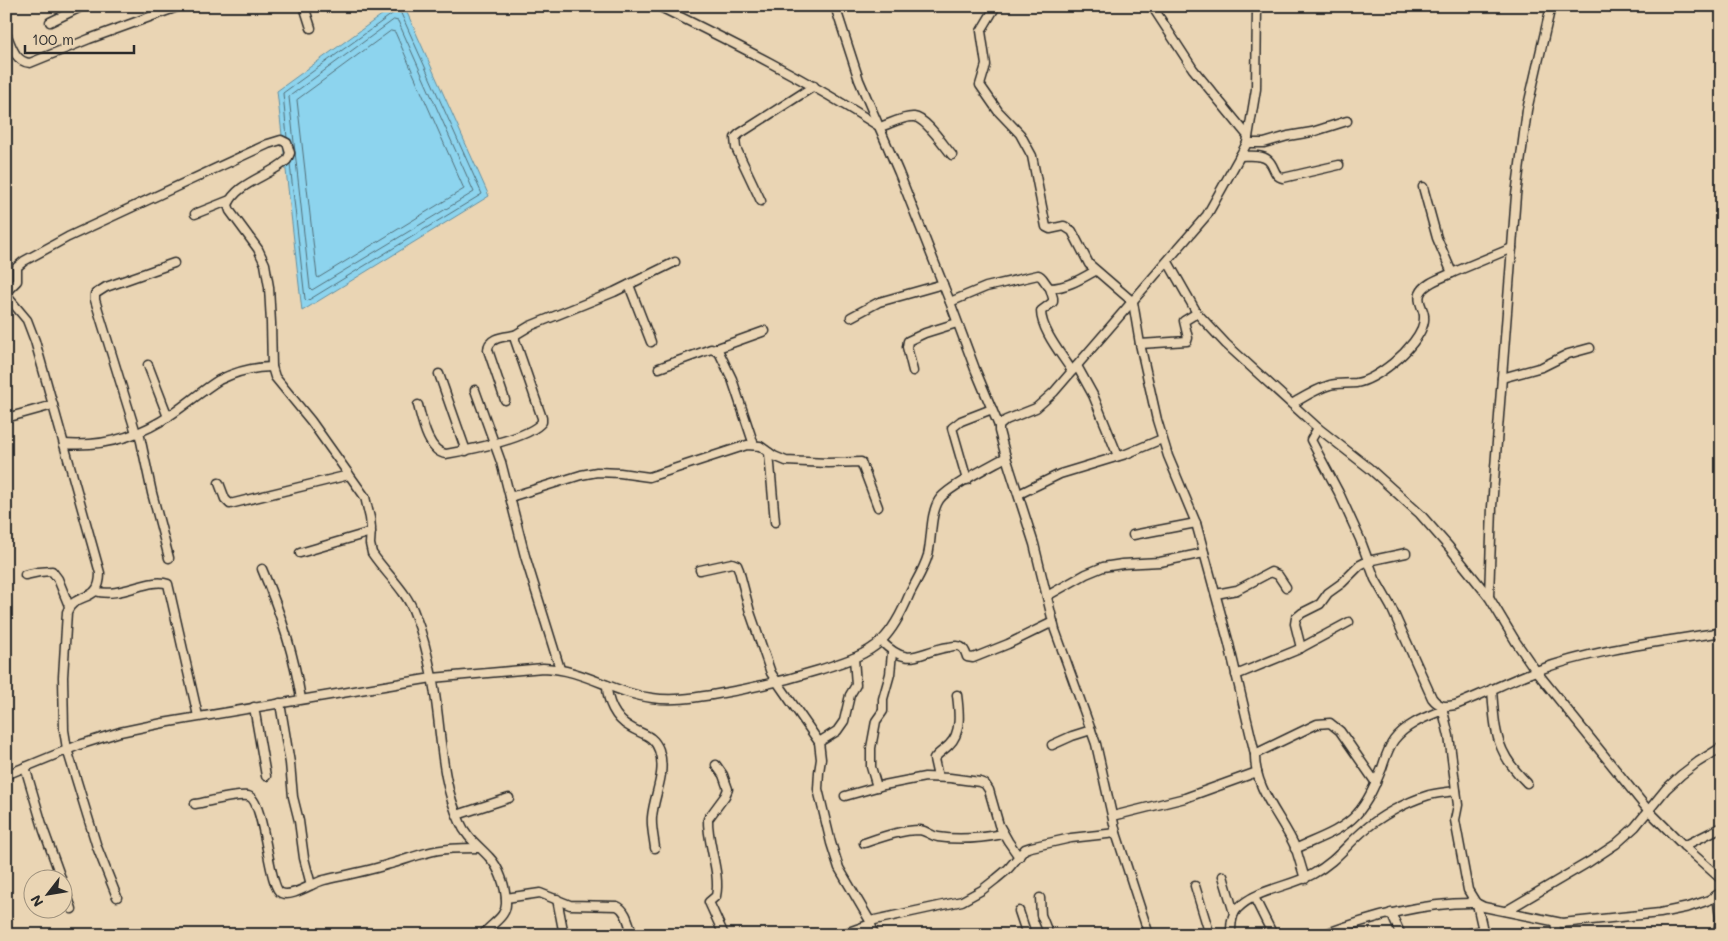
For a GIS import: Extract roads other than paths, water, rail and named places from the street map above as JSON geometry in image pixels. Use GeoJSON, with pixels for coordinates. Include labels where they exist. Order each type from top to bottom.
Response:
{"type":"FeatureCollection","features":[{"type":"Feature","properties":{"kind":"street"},"geometry":{"type":"LineString","coordinates":[[50,22],[83,6]]}},
{"type":"Feature","properties":{"kind":"street"},"geometry":{"type":"LineString","coordinates":[[6,33],[19,59],[24,63],[30,63],[180,6]]}},
{"type":"Feature","properties":{"kind":"street"},"geometry":{"type":"LineString","coordinates":[[304,6],[311,28]]}},
{"type":"Feature","properties":{"kind":"street"},"geometry":{"type":"LineString","coordinates":[[658,6],[737,44],[814,86],[880,127],[909,118],[918,118],[926,124],[952,156]]}},
{"type":"Feature","properties":{"kind":"street"},"geometry":{"type":"LineString","coordinates":[[835,6],[859,80],[880,127],[999,426],[1053,622],[1102,765],[1116,833],[1149,935]]}},
{"type":"Feature","properties":{"kind":"street"},"geometry":{"type":"LineString","coordinates":[[996,6],[981,31],[986,65],[980,85],[998,111],[1020,134],[1032,156],[1045,224],[1050,229],[1064,226],[1072,231],[1085,258],[1095,271],[1133,302],[1140,344],[1162,439],[1196,523],[1236,675],[1255,754],[1255,766],[1268,798],[1295,848],[1305,879]]}},
{"type":"Feature","properties":{"kind":"street"},"geometry":{"type":"LineString","coordinates":[[1152,6],[1194,69],[1248,139],[1264,144],[1347,121]]}},
{"type":"Feature","properties":{"kind":"street"},"geometry":{"type":"LineString","coordinates":[[999,426],[1006,420],[1036,408],[1054,392],[1207,215],[1248,139],[1256,89],[1257,6]]}},
{"type":"Feature","properties":{"kind":"street"},"geometry":{"type":"LineString","coordinates":[[1489,597],[1492,507],[1516,195],[1523,137],[1551,6]]}},
{"type":"Feature","properties":{"kind":"street"},"geometry":{"type":"LineString","coordinates":[[761,201],[736,148],[735,138],[814,86]]}},
{"type":"Feature","properties":{"kind":"street"},"geometry":{"type":"LineString","coordinates":[[69,606],[95,591],[100,581],[97,558],[40,355],[27,320],[6,293],[17,281],[17,267],[37,254],[110,217],[268,144],[280,140],[287,143],[290,153],[288,160],[244,187],[230,200],[195,214]]}},
{"type":"Feature","properties":{"kind":"street"},"geometry":{"type":"LineString","coordinates":[[1240,156],[1252,155],[1264,158],[1271,163],[1276,175],[1283,178],[1339,165]]}},
{"type":"Feature","properties":{"kind":"street"},"geometry":{"type":"LineString","coordinates":[[1423,188],[1437,238],[1452,273]]}},
{"type":"Feature","properties":{"kind":"street"},"geometry":{"type":"LineString","coordinates":[[230,200],[228,205],[230,211],[258,248],[265,264],[269,287],[272,340],[271,365],[281,385],[310,421],[365,498],[370,518],[372,553],[404,594],[415,613],[432,678],[442,751],[448,783],[457,814],[468,837],[495,864],[506,898],[504,913],[484,935]]}},
{"type":"Feature","properties":{"kind":"street"},"geometry":{"type":"LineString","coordinates":[[1292,404],[1315,390],[1330,385],[1359,382],[1373,377],[1392,364],[1405,352],[1424,324],[1420,297],[1427,286],[1452,273],[1512,248]]}},
{"type":"Feature","properties":{"kind":"street"},"geometry":{"type":"LineString","coordinates":[[505,400],[488,350],[490,342],[499,338],[516,335],[536,323],[574,310],[675,262]]}},
{"type":"Feature","properties":{"kind":"street"},"geometry":{"type":"LineString","coordinates":[[1168,262],[1197,313],[1226,344],[1318,428],[1369,468],[1420,514],[1489,597],[1516,642],[1536,670],[1648,810],[1722,880]]}},
{"type":"Feature","properties":{"kind":"street"},"geometry":{"type":"LineString","coordinates":[[169,558],[137,432],[94,300],[95,294],[106,288],[174,263]]}},
{"type":"Feature","properties":{"kind":"street"},"geometry":{"type":"LineString","coordinates":[[1050,288],[1068,285],[1095,271]]}},
{"type":"Feature","properties":{"kind":"street"},"geometry":{"type":"LineString","coordinates":[[950,302],[986,287],[1038,275],[1042,276],[1046,285],[1050,288],[1053,302],[1041,311],[1041,318],[1050,338],[1075,368],[1093,395],[1118,456]]}},
{"type":"Feature","properties":{"kind":"street"},"geometry":{"type":"LineString","coordinates":[[851,316],[879,302],[943,284]]}},
{"type":"Feature","properties":{"kind":"street"},"geometry":{"type":"LineString","coordinates":[[629,285],[651,342]]}},
{"type":"Feature","properties":{"kind":"street"},"geometry":{"type":"LineString","coordinates":[[1140,344],[1187,341],[1184,321],[1197,313]]}},
{"type":"Feature","properties":{"kind":"street"},"geometry":{"type":"LineString","coordinates":[[913,371],[907,348],[908,341],[917,336],[958,323]]}},
{"type":"Feature","properties":{"kind":"street"},"geometry":{"type":"LineString","coordinates":[[659,368],[765,331]]}},
{"type":"Feature","properties":{"kind":"street"},"geometry":{"type":"LineString","coordinates":[[418,405],[435,450],[440,454],[466,451],[495,444],[536,428],[542,422],[542,418],[515,340],[516,335]]}},
{"type":"Feature","properties":{"kind":"street"},"geometry":{"type":"LineString","coordinates":[[1502,378],[1542,367],[1568,354],[1590,348]]}},
{"type":"Feature","properties":{"kind":"street"},"geometry":{"type":"LineString","coordinates":[[716,349],[722,357],[732,379],[754,445]]}},
{"type":"Feature","properties":{"kind":"street"},"geometry":{"type":"LineString","coordinates":[[148,364],[168,417]]}},
{"type":"Feature","properties":{"kind":"street"},"geometry":{"type":"LineString","coordinates":[[64,444],[82,445],[112,442],[168,417],[210,386],[230,375],[271,365]]}},
{"type":"Feature","properties":{"kind":"street"},"geometry":{"type":"LineString","coordinates":[[439,374],[466,451]]}},
{"type":"Feature","properties":{"kind":"street"},"geometry":{"type":"LineString","coordinates":[[475,390],[495,444],[525,556],[560,668]]}},
{"type":"Feature","properties":{"kind":"street"},"geometry":{"type":"LineString","coordinates":[[6,418],[53,405]]}},
{"type":"Feature","properties":{"kind":"street"},"geometry":{"type":"LineString","coordinates":[[967,480],[952,428],[961,420],[992,408]]}},
{"type":"Feature","properties":{"kind":"street"},"geometry":{"type":"LineString","coordinates":[[1318,428],[1311,440],[1342,501],[1375,579],[1391,607],[1432,698],[1442,708],[1449,736],[1458,808],[1455,820],[1470,897],[1484,907],[1562,923],[1660,913],[1689,907],[1719,894],[1720,918],[1718,935]]}},
{"type":"Feature","properties":{"kind":"street"},"geometry":{"type":"LineString","coordinates":[[1019,494],[1060,474],[1118,456],[1162,439]]}},
{"type":"Feature","properties":{"kind":"street"},"geometry":{"type":"LineString","coordinates":[[510,497],[597,472],[649,477],[732,450],[754,445],[760,446],[769,453],[786,461],[861,462],[878,507]]}},
{"type":"Feature","properties":{"kind":"street"},"geometry":{"type":"LineString","coordinates":[[769,453],[775,522]]}},
{"type":"Feature","properties":{"kind":"street"},"geometry":{"type":"LineString","coordinates":[[6,775],[67,749],[120,732],[198,716],[432,678],[560,668],[635,694],[667,700],[707,696],[777,683],[854,658],[881,642],[901,614],[926,562],[938,502],[943,495],[1006,457]]}},
{"type":"Feature","properties":{"kind":"street"},"geometry":{"type":"LineString","coordinates":[[219,483],[225,499],[230,504],[349,476]]}},
{"type":"Feature","properties":{"kind":"street"},"geometry":{"type":"LineString","coordinates":[[1133,535],[1196,523]]}},
{"type":"Feature","properties":{"kind":"street"},"geometry":{"type":"LineString","coordinates":[[300,553],[371,532]]}},
{"type":"Feature","properties":{"kind":"street"},"geometry":{"type":"LineString","coordinates":[[1047,596],[1086,574],[1112,565],[1152,563],[1204,553]]}},
{"type":"Feature","properties":{"kind":"street"},"geometry":{"type":"LineString","coordinates":[[1301,648],[1295,624],[1296,618],[1320,604],[1324,597],[1342,584],[1357,568],[1368,561],[1406,553]]}},
{"type":"Feature","properties":{"kind":"street"},"geometry":{"type":"LineString","coordinates":[[700,570],[732,563],[739,570],[760,645],[777,683],[819,742],[822,758],[818,789],[830,843],[844,878],[870,923],[874,935]]}},
{"type":"Feature","properties":{"kind":"street"},"geometry":{"type":"LineString","coordinates":[[262,569],[284,625],[297,675],[300,699]]}},
{"type":"Feature","properties":{"kind":"street"},"geometry":{"type":"LineString","coordinates":[[25,575],[52,571],[58,579],[69,606],[63,677],[64,723],[67,749],[100,855],[117,897]]}},
{"type":"Feature","properties":{"kind":"street"},"geometry":{"type":"LineString","coordinates":[[1216,594],[1237,590],[1271,572],[1278,575],[1286,587]]}},
{"type":"Feature","properties":{"kind":"street"},"geometry":{"type":"LineString","coordinates":[[95,591],[107,594],[164,582],[168,584],[198,716]]}},
{"type":"Feature","properties":{"kind":"street"},"geometry":{"type":"LineString","coordinates":[[881,642],[892,652],[900,656],[915,657],[943,648],[958,646],[963,648],[968,657],[973,658],[1008,644],[1053,622]]}},
{"type":"Feature","properties":{"kind":"street"},"geometry":{"type":"LineString","coordinates":[[1236,675],[1301,648],[1349,622]]}},
{"type":"Feature","properties":{"kind":"street"},"geometry":{"type":"LineString","coordinates":[[1295,848],[1338,830],[1351,819],[1366,803],[1395,739],[1412,724],[1442,708],[1455,705],[1536,670],[1603,653],[1722,632]]}},
{"type":"Feature","properties":{"kind":"street"},"geometry":{"type":"LineString","coordinates":[[877,787],[871,767],[871,748],[876,721],[883,711],[882,699],[890,674],[892,652]]}},
{"type":"Feature","properties":{"kind":"street"},"geometry":{"type":"LineString","coordinates":[[819,742],[837,730],[844,721],[850,695],[856,685],[854,658]]}},
{"type":"Feature","properties":{"kind":"street"},"geometry":{"type":"LineString","coordinates":[[607,685],[610,703],[623,722],[630,728],[652,737],[659,750],[662,772],[652,817],[655,848]]}},
{"type":"Feature","properties":{"kind":"street"},"geometry":{"type":"LineString","coordinates":[[1492,689],[1496,732],[1500,748],[1508,762],[1527,783]]}},
{"type":"Feature","properties":{"kind":"street"},"geometry":{"type":"LineString","coordinates":[[938,777],[934,758],[950,744],[957,732],[957,695]]}},
{"type":"Feature","properties":{"kind":"street"},"geometry":{"type":"LineString","coordinates":[[280,703],[290,763],[293,798],[311,885]]}},
{"type":"Feature","properties":{"kind":"street"},"geometry":{"type":"LineString","coordinates":[[254,707],[266,776]]}},
{"type":"Feature","properties":{"kind":"street"},"geometry":{"type":"LineString","coordinates":[[1255,754],[1317,724],[1330,723],[1340,730],[1376,783]]}},
{"type":"Feature","properties":{"kind":"street"},"geometry":{"type":"LineString","coordinates":[[1052,745],[1091,730]]}},
{"type":"Feature","properties":{"kind":"street"},"geometry":{"type":"LineString","coordinates":[[1506,911],[1590,862],[1616,844],[1681,775],[1722,747]]}},
{"type":"Feature","properties":{"kind":"street"},"geometry":{"type":"LineString","coordinates":[[716,765],[723,775],[728,789],[708,819],[717,887],[716,896],[709,902],[724,935]]}},
{"type":"Feature","properties":{"kind":"street"},"geometry":{"type":"LineString","coordinates":[[25,767],[57,868]]}},
{"type":"Feature","properties":{"kind":"street"},"geometry":{"type":"LineString","coordinates":[[1113,816],[1185,798],[1257,772]]}},
{"type":"Feature","properties":{"kind":"street"},"geometry":{"type":"LineString","coordinates":[[845,796],[914,778],[938,777],[973,780],[985,784],[989,790],[1003,834],[1019,856]]}},
{"type":"Feature","properties":{"kind":"street"},"geometry":{"type":"LineString","coordinates":[[1234,913],[1254,897],[1305,879],[1326,867],[1352,841],[1375,822],[1398,809],[1430,795],[1456,791]]}},
{"type":"Feature","properties":{"kind":"street"},"geometry":{"type":"LineString","coordinates":[[195,804],[236,797],[249,796],[252,798],[256,804],[274,884],[278,892],[288,894],[311,885],[427,852],[443,849],[479,848]]}},
{"type":"Feature","properties":{"kind":"street"},"geometry":{"type":"LineString","coordinates":[[457,814],[509,798]]}},
{"type":"Feature","properties":{"kind":"street"},"geometry":{"type":"LineString","coordinates":[[1684,846],[1722,827]]}},
{"type":"Feature","properties":{"kind":"street"},"geometry":{"type":"LineString","coordinates":[[864,843],[890,835],[917,830],[925,831],[937,837],[984,837],[1003,834]]}},
{"type":"Feature","properties":{"kind":"street"},"geometry":{"type":"LineString","coordinates":[[840,935],[870,923],[962,901],[989,885],[1008,869],[1025,849],[1071,838],[1116,833]]}},
{"type":"Feature","properties":{"kind":"street"},"geometry":{"type":"LineString","coordinates":[[1223,876],[1234,913],[1230,935]]}},
{"type":"Feature","properties":{"kind":"street"},"geometry":{"type":"LineString","coordinates":[[1195,886],[1210,935]]}},
{"type":"Feature","properties":{"kind":"street"},"geometry":{"type":"LineString","coordinates":[[506,898],[540,893],[570,904],[620,907],[624,912],[633,935]]}},
{"type":"Feature","properties":{"kind":"street"},"geometry":{"type":"LineString","coordinates":[[1254,897],[1273,935]]}},
{"type":"Feature","properties":{"kind":"street"},"geometry":{"type":"LineString","coordinates":[[1040,898],[1041,915],[1049,935]]}},
{"type":"Feature","properties":{"kind":"street"},"geometry":{"type":"LineString","coordinates":[[557,899],[564,935]]}},
{"type":"Feature","properties":{"kind":"street"},"geometry":{"type":"LineString","coordinates":[[1322,935],[1342,931],[1391,913],[1454,903],[1476,903]]}},
{"type":"Feature","properties":{"kind":"street"},"geometry":{"type":"LineString","coordinates":[[1463,935],[1483,932],[1476,903]]}},
{"type":"Feature","properties":{"kind":"street"},"geometry":{"type":"LineString","coordinates":[[1019,911],[1027,935]]}},
{"type":"Feature","properties":{"kind":"street"},"geometry":{"type":"LineString","coordinates":[[1391,913],[1401,935]]}},
{"type":"Feature","properties":{"kind":"street"},"geometry":{"type":"LineString","coordinates":[[1555,922],[1557,935]]}},
{"type":"Feature","properties":{"kind":"water"},"geometry":{"type":"Polygon","coordinates":[[[394,6],[404,6],[489,196],[302,311],[277,91],[394,6]]]}}]}
